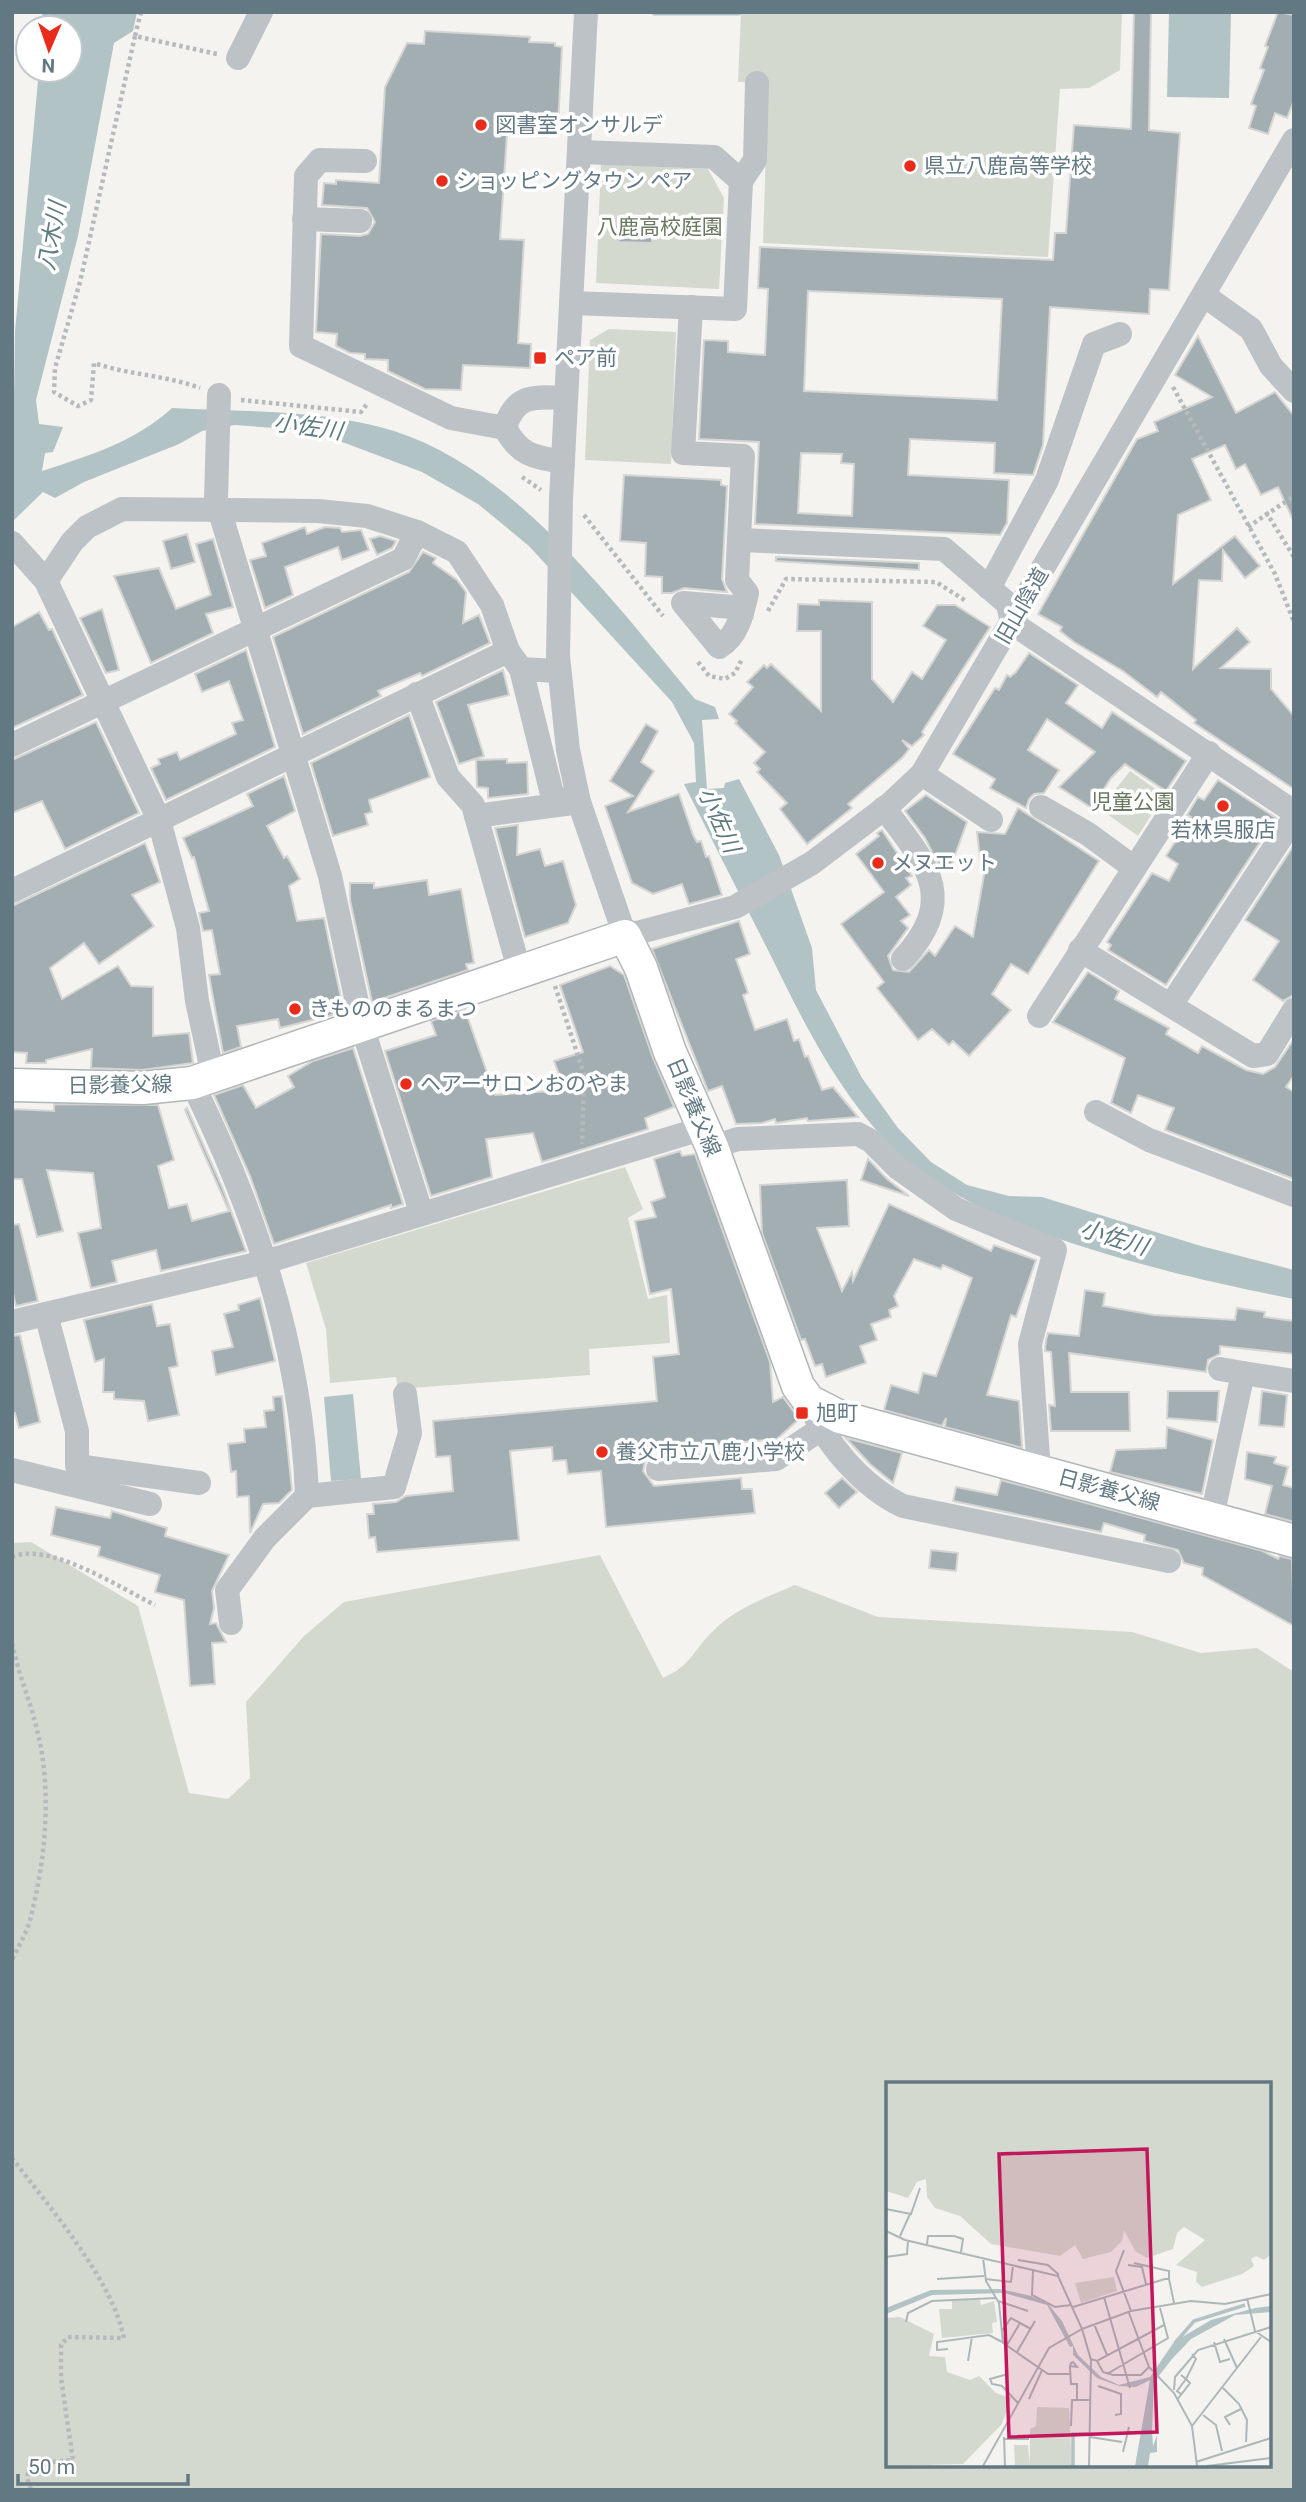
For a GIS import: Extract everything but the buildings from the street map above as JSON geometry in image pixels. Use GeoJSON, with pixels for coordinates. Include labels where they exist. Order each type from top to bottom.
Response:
{"type":"FeatureCollection","features":[{"type":"Feature","properties":{"kind":"main road","name":"日影養父線"},"geometry":{"type":"LineString","coordinates":[[12,1085],[143,1088],[203,1079],[550,964],[625,936],[641,968],[670,1052],[708,1138],[790,1366],[815,1415],[840,1417],[1294,1541]]}},
{"type":"Feature","properties":{"kind":"street"},"geometry":{"type":"LineString","coordinates":[[238,58],[261,12]]}},
{"type":"Feature","properties":{"kind":"street"},"geometry":{"type":"LineString","coordinates":[[586,12],[561,499],[558,663],[572,803],[625,936]]}},
{"type":"Feature","properties":{"kind":"street"},"geometry":{"type":"LineString","coordinates":[[571,303],[735,309],[741,181],[755,160],[757,83]]}},
{"type":"Feature","properties":{"kind":"street","name":"旧山陰道"},"geometry":{"type":"LineString","coordinates":[[625,936],[735,907],[812,863],[884,808],[922,774],[1163,368],[1294,140]]}},
{"type":"Feature","properties":{"kind":"street"},"geometry":{"type":"LineString","coordinates":[[580,152],[714,157],[741,181]]}},
{"type":"Feature","properties":{"kind":"street"},"geometry":{"type":"LineString","coordinates":[[365,162],[320,160],[306,176],[301,346],[451,418],[505,428]]}},
{"type":"Feature","properties":{"kind":"street"},"geometry":{"type":"LineString","coordinates":[[304,219],[360,220]]}},
{"type":"Feature","properties":{"kind":"street"},"geometry":{"type":"LineString","coordinates":[[1205,296],[1251,329],[1271,366],[1294,391]]}},
{"type":"Feature","properties":{"kind":"street"},"geometry":{"type":"LineString","coordinates":[[691,307],[684,453],[743,456],[737,580],[747,593],[742,614]]}},
{"type":"Feature","properties":{"kind":"street"},"geometry":{"type":"LineString","coordinates":[[982,597],[1047,480],[1094,344],[1120,334]]}},
{"type":"Feature","properties":{"kind":"street"},"geometry":{"type":"LineString","coordinates":[[219,395],[218,504],[330,876],[362,1026],[421,1212]]}},
{"type":"Feature","properties":{"kind":"street"},"geometry":{"type":"LineString","coordinates":[[563,462],[531,456],[513,444],[505,428],[510,411],[521,402],[531,398],[566,398]]}},
{"type":"Feature","properties":{"kind":"street"},"geometry":{"type":"LineString","coordinates":[[44,578],[72,542],[102,517],[122,509],[218,504],[367,516],[417,532],[457,552],[492,605],[515,660],[552,794],[572,803]]}},
{"type":"Feature","properties":{"kind":"street"},"geometry":{"type":"LineString","coordinates":[[12,745],[403,559],[417,532]]}},
{"type":"Feature","properties":{"kind":"street"},"geometry":{"type":"LineString","coordinates":[[739,540],[944,549],[982,597],[1008,604],[1012,623],[1294,811]]}},
{"type":"Feature","properties":{"kind":"street"},"geometry":{"type":"LineString","coordinates":[[12,543],[44,578],[159,820],[188,928],[203,1079],[219,1136],[265,1262],[293,1363],[305,1433],[307,1496]]}},
{"type":"Feature","properties":{"kind":"street"},"geometry":{"type":"LineString","coordinates":[[12,891],[417,694],[515,660],[558,663]]}},
{"type":"Feature","properties":{"kind":"street"},"geometry":{"type":"LineString","coordinates":[[417,694],[448,777],[466,795],[476,816],[520,973]]}},
{"type":"Feature","properties":{"kind":"street"},"geometry":{"type":"LineString","coordinates":[[1039,1016],[1209,753]]}},
{"type":"Feature","properties":{"kind":"street"},"geometry":{"type":"LineString","coordinates":[[922,774],[991,821]]}},
{"type":"Feature","properties":{"kind":"street"},"geometry":{"type":"LineString","coordinates":[[476,816],[572,803]]}},
{"type":"Feature","properties":{"kind":"street"},"geometry":{"type":"LineString","coordinates":[[1041,807],[1088,834],[1133,867]]}},
{"type":"Feature","properties":{"kind":"street"},"geometry":{"type":"LineString","coordinates":[[884,808],[925,863],[931,876],[933,898],[930,919],[919,943],[904,959]]}},
{"type":"Feature","properties":{"kind":"street"},"geometry":{"type":"LineString","coordinates":[[1171,1005],[1294,818]]}},
{"type":"Feature","properties":{"kind":"street"},"geometry":{"type":"LineString","coordinates":[[1080,950],[1253,1056],[1267,1054],[1294,1010]]}},
{"type":"Feature","properties":{"kind":"street"},"geometry":{"type":"LineString","coordinates":[[1096,1112],[1149,1140],[1294,1195]]}},
{"type":"Feature","properties":{"kind":"street"},"geometry":{"type":"LineString","coordinates":[[12,1322],[265,1262],[421,1212],[583,1165],[708,1138],[858,1134],[871,1140],[898,1168],[956,1209],[1055,1250],[1030,1344],[1040,1471]]}},
{"type":"Feature","properties":{"kind":"street"},"geometry":{"type":"LineString","coordinates":[[46,1314],[77,1431],[77,1466],[199,1483]]}},
{"type":"Feature","properties":{"kind":"street"},"geometry":{"type":"LineString","coordinates":[[1212,1517],[1231,1371],[1294,1381]]}},
{"type":"Feature","properties":{"kind":"street"},"geometry":{"type":"LineString","coordinates":[[231,1623],[227,1590],[265,1538],[307,1496],[394,1488],[410,1433],[405,1394]]}},
{"type":"Feature","properties":{"kind":"street"},"geometry":{"type":"LineString","coordinates":[[658,1469],[776,1459],[815,1415],[874,1488],[903,1506],[1169,1560]]}},
{"type":"Feature","properties":{"kind":"street"},"geometry":{"type":"LineString","coordinates":[[12,1470],[149,1504]]}},
{"type":"Feature","properties":{"kind":"path"},"geometry":{"type":"LineString","coordinates":[[141,12],[80,282],[55,368],[54,392],[78,406],[91,400],[94,363],[125,373],[173,378],[219,395],[361,412],[366,403],[375,406]]}},
{"type":"Feature","properties":{"kind":"path"},"geometry":{"type":"LineString","coordinates":[[135,36],[238,58]]}},
{"type":"Feature","properties":{"kind":"path"},"geometry":{"type":"LineString","coordinates":[[1163,368],[1275,574],[1294,622]]}},
{"type":"Feature","properties":{"kind":"path"},"geometry":{"type":"LineString","coordinates":[[513,470],[538,489],[561,499],[584,514],[667,622]]}},
{"type":"Feature","properties":{"kind":"path"},"geometry":{"type":"LineString","coordinates":[[1248,527],[1266,512],[1294,496]]}},
{"type":"Feature","properties":{"kind":"path"},"geometry":{"type":"LineString","coordinates":[[1266,512],[1294,557]]}},
{"type":"Feature","properties":{"kind":"path"},"geometry":{"type":"LineString","coordinates":[[767,614],[786,579],[936,582],[982,597]]}},
{"type":"Feature","properties":{"kind":"path"},"geometry":{"type":"LineString","coordinates":[[692,654],[709,676],[725,679],[735,673],[748,649]]}},
{"type":"Feature","properties":{"kind":"path"},"geometry":{"type":"LineString","coordinates":[[550,964],[584,1074],[583,1165]]}},
{"type":"Feature","properties":{"kind":"path"},"geometry":{"type":"LineString","coordinates":[[12,1557],[25,1551],[63,1560],[155,1605]]}},
{"type":"Feature","properties":{"kind":"path"},"geometry":{"type":"LineString","coordinates":[[12,1643],[18,1676],[37,1731],[44,1789],[43,1861],[31,1918],[12,1960]]}},
{"type":"Feature","properties":{"kind":"path"},"geometry":{"type":"LineString","coordinates":[[12,2158],[101,2282],[120,2319],[124,2338],[68,2337],[61,2345],[61,2378],[73,2459],[30,2464],[27,2477],[31,2490]]}},
{"type":"Feature","properties":{"kind":"green space","name":"県立八鹿高等学校"},"geometry":{"type":"Polygon","coordinates":[[[741,12],[1122,12],[1120,70],[1089,88],[1060,89],[1048,257],[763,243],[768,83],[738,82],[741,12]]]}},
{"type":"Feature","properties":{"kind":"green space","name":"八鹿高校庭園"},"geometry":{"type":"Polygon","coordinates":[[[601,164],[708,169],[724,198],[719,289],[596,283],[601,164]]]}},
{"type":"Feature","properties":{"kind":"green space"},"geometry":{"type":"Polygon","coordinates":[[[609,329],[676,332],[671,464],[585,460],[590,340],[609,329]]]}},
{"type":"Feature","properties":{"kind":"green space","name":"児童公園"},"geometry":{"type":"Polygon","coordinates":[[[1130,771],[1164,795],[1138,836],[1100,809],[1130,771]]]}},
{"type":"Feature","properties":{"kind":"green space"},"geometry":{"type":"Polygon","coordinates":[[[625,1167],[643,1209],[628,1218],[648,1299],[667,1295],[670,1343],[589,1349],[590,1375],[398,1389],[396,1377],[330,1383],[326,1329],[306,1263],[625,1167]]]}},
{"type":"Feature","properties":{"kind":"green space"},"geometry":{"type":"Polygon","coordinates":[[[31,1542],[138,1606],[189,1793],[228,1799],[250,1778],[246,1702],[304,1636],[344,1602],[600,1555],[663,1678],[680,1668],[707,1637],[732,1615],[795,1585],[878,1617],[1132,1632],[1201,1653],[1257,1648],[1294,1672],[1294,2490],[12,2490],[12,1543],[31,1542]]]}},
{"type":"Feature","properties":{"kind":"water"},"geometry":{"type":"Polygon","coordinates":[[[137,12],[133,31],[114,43],[78,236],[36,400],[39,424],[63,427],[53,452],[45,453],[42,471],[127,439],[172,408],[312,415],[367,424],[394,431],[439,450],[482,476],[561,544],[695,699],[715,707],[719,719],[702,720],[707,789],[724,788],[725,783],[739,779],[779,855],[812,948],[816,990],[862,1078],[898,1128],[931,1162],[967,1185],[1009,1196],[1042,1197],[1201,1246],[1294,1270],[1294,1299],[1149,1266],[1044,1234],[952,1192],[916,1168],[891,1146],[849,1095],[813,1038],[684,784],[696,782],[694,743],[672,702],[529,546],[478,504],[422,472],[313,431],[235,425],[202,431],[179,444],[84,482],[55,498],[43,492],[12,522],[15,331],[38,84],[84,84],[84,14],[42,14],[137,12]]]}},
{"type":"Feature","properties":{"kind":"water"},"geometry":{"type":"Polygon","coordinates":[[[1169,12],[1231,12],[1229,98],[1167,97],[1169,12]]]}},
{"type":"Feature","properties":{"kind":"water"},"geometry":{"type":"Polygon","coordinates":[[[353,1394],[361,1479],[331,1481],[324,1397],[353,1394]]]}},
{"type":"Feature","properties":{"kind":"waterway"},"geometry":{"type":"LineString","coordinates":[[655,12],[738,12]]}},
{"type":"Feature","properties":{"kind":"place","name":"図書室オンサルデ"},"geometry":{"type":"Point","coordinates":[481,125]}},
{"type":"Feature","properties":{"kind":"place","name":"県立八鹿高等学校"},"geometry":{"type":"Point","coordinates":[910,166]}},
{"type":"Feature","properties":{"kind":"place","name":"ショッピングタウン ペア"},"geometry":{"type":"Point","coordinates":[442,181]}},
{"type":"Feature","properties":{"kind":"place","name":"ペア前"},"geometry":{"type":"Point","coordinates":[540,358]}},
{"type":"Feature","properties":{"kind":"place","name":"若林呉服店"},"geometry":{"type":"Point","coordinates":[1223,806]}},
{"type":"Feature","properties":{"kind":"place","name":"メヌエット"},"geometry":{"type":"Point","coordinates":[878,863]}},
{"type":"Feature","properties":{"kind":"place","name":"きもののまるまつ"},"geometry":{"type":"Point","coordinates":[295,1009]}},
{"type":"Feature","properties":{"kind":"place","name":"ヘアーサロンおのやま"},"geometry":{"type":"Point","coordinates":[406,1084]}},
{"type":"Feature","properties":{"kind":"place","name":"旭町"},"geometry":{"type":"Point","coordinates":[802,1413]}},
{"type":"Feature","properties":{"kind":"place","name":"養父市立八鹿小学校"},"geometry":{"type":"Point","coordinates":[602,1452]}},
{"type":"Feature","properties":{"kind":"water label","name":"八木川"},"geometry":{"type":"Point","coordinates":[52,236]}},
{"type":"Feature","properties":{"kind":"water label","name":"小佐川"},"geometry":{"type":"Point","coordinates":[308,427]}},
{"type":"Feature","properties":{"kind":"water label","name":"小佐川"},"geometry":{"type":"Point","coordinates":[719,820]}},
{"type":"Feature","properties":{"kind":"water label","name":"小佐川"},"geometry":{"type":"Point","coordinates":[1114,1238]}}]}
